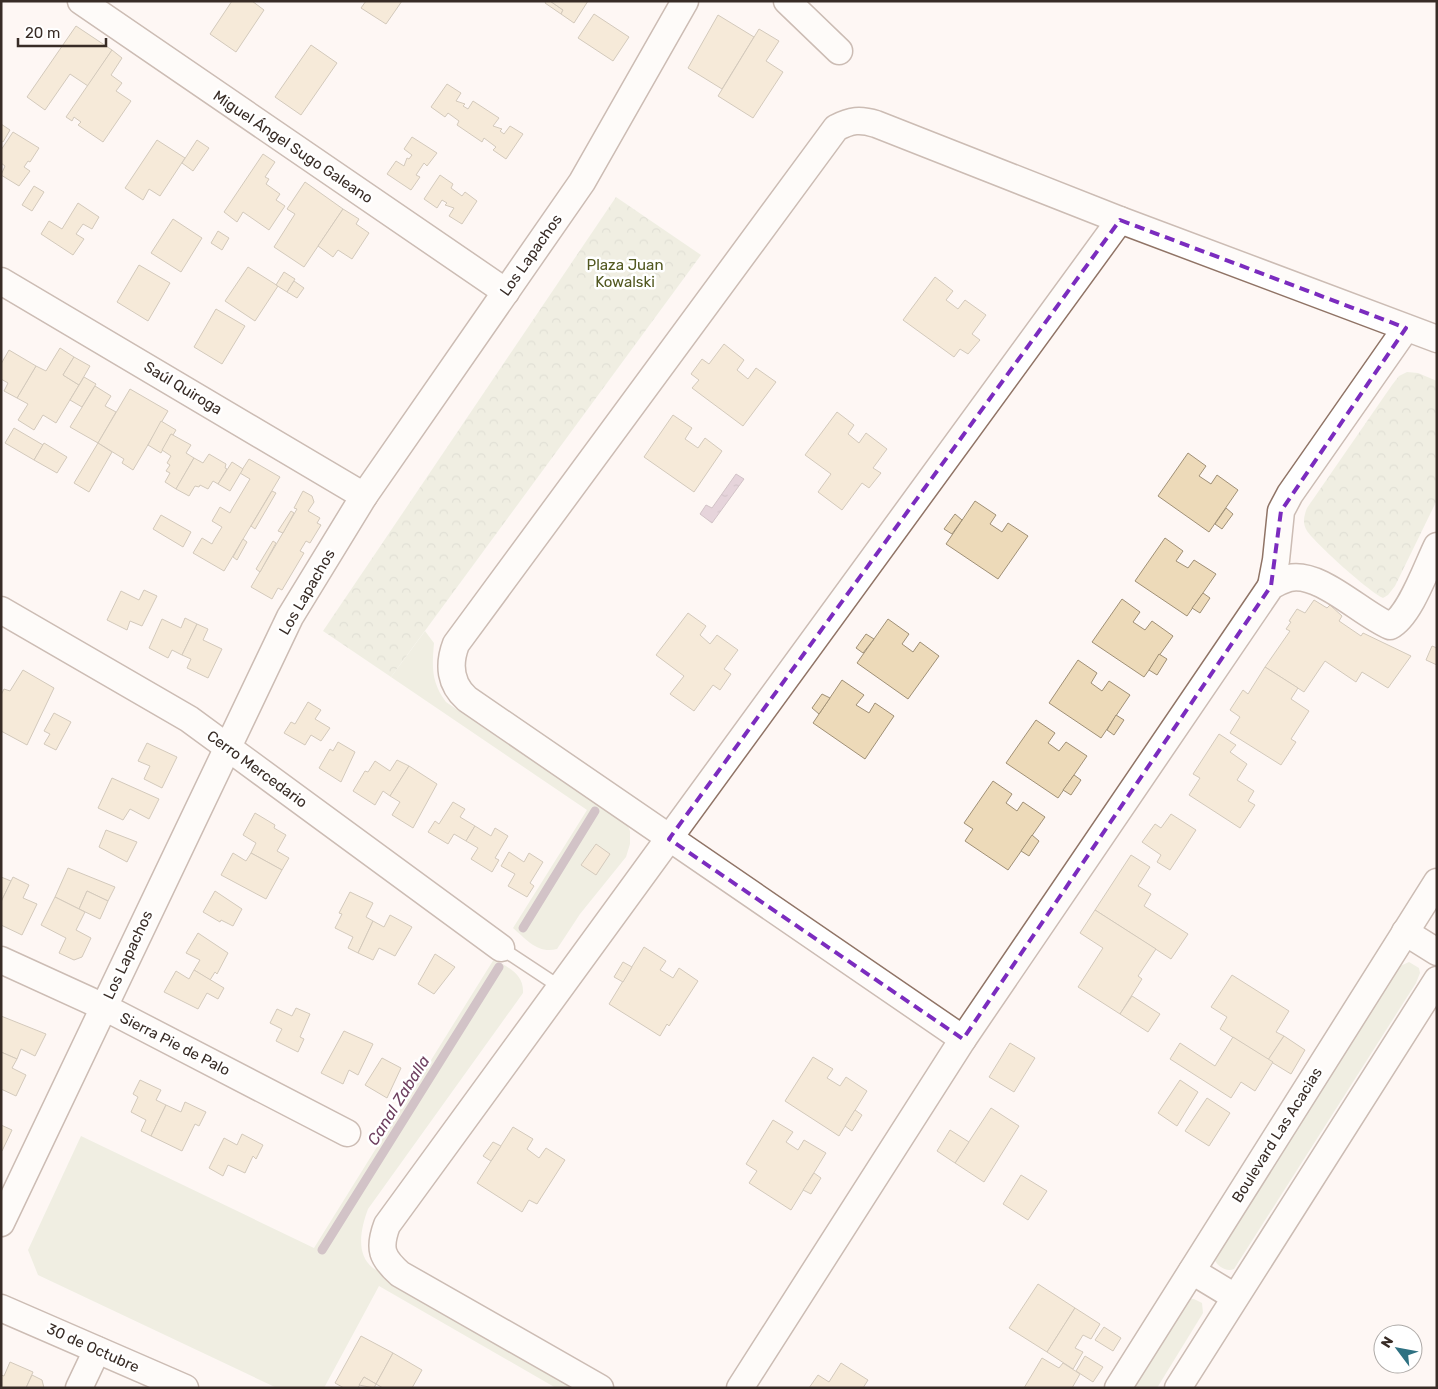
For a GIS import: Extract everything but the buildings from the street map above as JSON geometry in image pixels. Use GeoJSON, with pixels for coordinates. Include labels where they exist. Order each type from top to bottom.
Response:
{"type":"FeatureCollection","features":[{"type":"Feature","properties":{"kind":"street","name":"Miguel Ángel Sugo Galeano"},"geometry":{"type":"LineString","coordinates":[[81,1],[506,292]]}},
{"type":"Feature","properties":{"kind":"street","name":"Los Lapachos"},"geometry":{"type":"LineString","coordinates":[[1,1223],[226,747],[290,617],[364,496],[582,182],[685,1]]}},
{"type":"Feature","properties":{"kind":"street"},"geometry":{"type":"LineString","coordinates":[[787,1],[839,51]]}},
{"type":"Feature","properties":{"kind":"street"},"geometry":{"type":"LineString","coordinates":[[963,1039],[669,839],[460,692],[453,682],[451,668],[451,656],[456,644],[836,128],[847,122],[862,119],[1120,220],[1437,339]]}},
{"type":"Feature","properties":{"kind":"street"},"geometry":{"type":"LineString","coordinates":[[600,1388],[400,1274],[390,1265],[382,1253],[382,1238],[395,1214],[1120,220]]}},
{"type":"Feature","properties":{"kind":"street","name":"Saúl Quiroga"},"geometry":{"type":"LineString","coordinates":[[1,281],[364,496]]}},
{"type":"Feature","properties":{"kind":"street"},"geometry":{"type":"LineString","coordinates":[[740,1388],[963,1039],[1271,586],[1276,560],[1281,511],[1290,494],[1406,328]]}},
{"type":"Feature","properties":{"kind":"street"},"geometry":{"type":"LineString","coordinates":[[1271,586],[1289,578],[1314,580],[1377,620],[1390,626],[1398,622],[1408,605],[1437,546]]}},
{"type":"Feature","properties":{"kind":"street","name":"Cerro Mercedario"},"geometry":{"type":"LineString","coordinates":[[1,610],[189,719],[501,948]]}},
{"type":"Feature","properties":{"kind":"street","name":"Boulevard Las Acacias"},"geometry":{"type":"LineString","coordinates":[[1118,1388],[1405,932],[1433,895]]}},
{"type":"Feature","properties":{"kind":"street"},"geometry":{"type":"LineString","coordinates":[[1405,932],[1437,952]]}},
{"type":"Feature","properties":{"kind":"street","name":"Sierra Pie de Palo"},"geometry":{"type":"LineString","coordinates":[[1,960],[104,1007],[347,1133]]}},
{"type":"Feature","properties":{"kind":"street"},"geometry":{"type":"LineString","coordinates":[[1178,1388],[1437,980]]}},
{"type":"Feature","properties":{"kind":"street"},"geometry":{"type":"LineString","coordinates":[[1192,1271],[1235,1297]]}},
{"type":"Feature","properties":{"kind":"street","name":"30 de Octubre"},"geometry":{"type":"LineString","coordinates":[[1,1308],[184,1388]]}},
{"type":"Feature","properties":{"kind":"street"},"geometry":{"type":"LineString","coordinates":[[79,1388],[97,1350]]}},
{"type":"Feature","properties":{"kind":"lane"},"geometry":{"type":"LineString","coordinates":[[501,948],[560,987]]}},
{"type":"Feature","properties":{"kind":"highlighted area"},"geometry":{"type":"Polygon","coordinates":[[[1120,220],[1406,328],[1281,511],[1271,586],[963,1039],[669,839],[1120,220]]]}},
{"type":"Feature","properties":{"kind":"green space","name":"Plaza Juan Kowalski"},"geometry":{"type":"Polygon","coordinates":[[[616,197],[701,255],[391,677],[323,631],[616,197]]]}},
{"type":"Feature","properties":{"kind":"green space"},"geometry":{"type":"Polygon","coordinates":[[[1407,372],[1418,373],[1437,381],[1437,500],[1395,586],[1383,598],[1355,578],[1321,546],[1307,531],[1304,520],[1307,508],[1392,385],[1399,376],[1407,372]]]}},
{"type":"Feature","properties":{"kind":"green space"},"geometry":{"type":"Polygon","coordinates":[[[425,631],[434,643],[435,681],[446,702],[530,759],[609,807],[626,822],[630,831],[630,844],[626,857],[580,914],[557,949],[544,950],[538,948],[513,928],[587,810],[391,677],[425,631]]]}},
{"type":"Feature","properties":{"kind":"green space"},"geometry":{"type":"Polygon","coordinates":[[[494,959],[518,976],[523,986],[523,993],[368,1209],[363,1224],[362,1248],[367,1262],[373,1268],[583,1388],[556,1388],[379,1286],[324,1388],[277,1388],[38,1275],[28,1250],[81,1136],[314,1248],[494,959]]]}},
{"type":"Feature","properties":{"kind":"green space"},"geometry":{"type":"Polygon","coordinates":[[[1409,962],[1419,968],[1420,973],[1416,983],[1234,1269],[1222,1268],[1214,1259],[1398,967],[1409,962]]]}},
{"type":"Feature","properties":{"kind":"green space"},"geometry":{"type":"Polygon","coordinates":[[[1188,1299],[1194,1299],[1202,1303],[1203,1313],[1157,1388],[1128,1388],[1188,1299]]]}},
{"type":"Feature","properties":{"kind":"water"},"geometry":{"type":"Polygon","coordinates":[[[736,474],[744,479],[712,523],[700,514],[706,505],[712,508],[736,474]]]}},
{"type":"Feature","properties":{"kind":"waterway","name":"Canal Zaballa"},"geometry":{"type":"LineString","coordinates":[[523,928],[595,811]]}},
{"type":"Feature","properties":{"kind":"waterway","name":"Canal Zaballa"},"geometry":{"type":"LineString","coordinates":[[322,1250],[499,967]]}}]}
